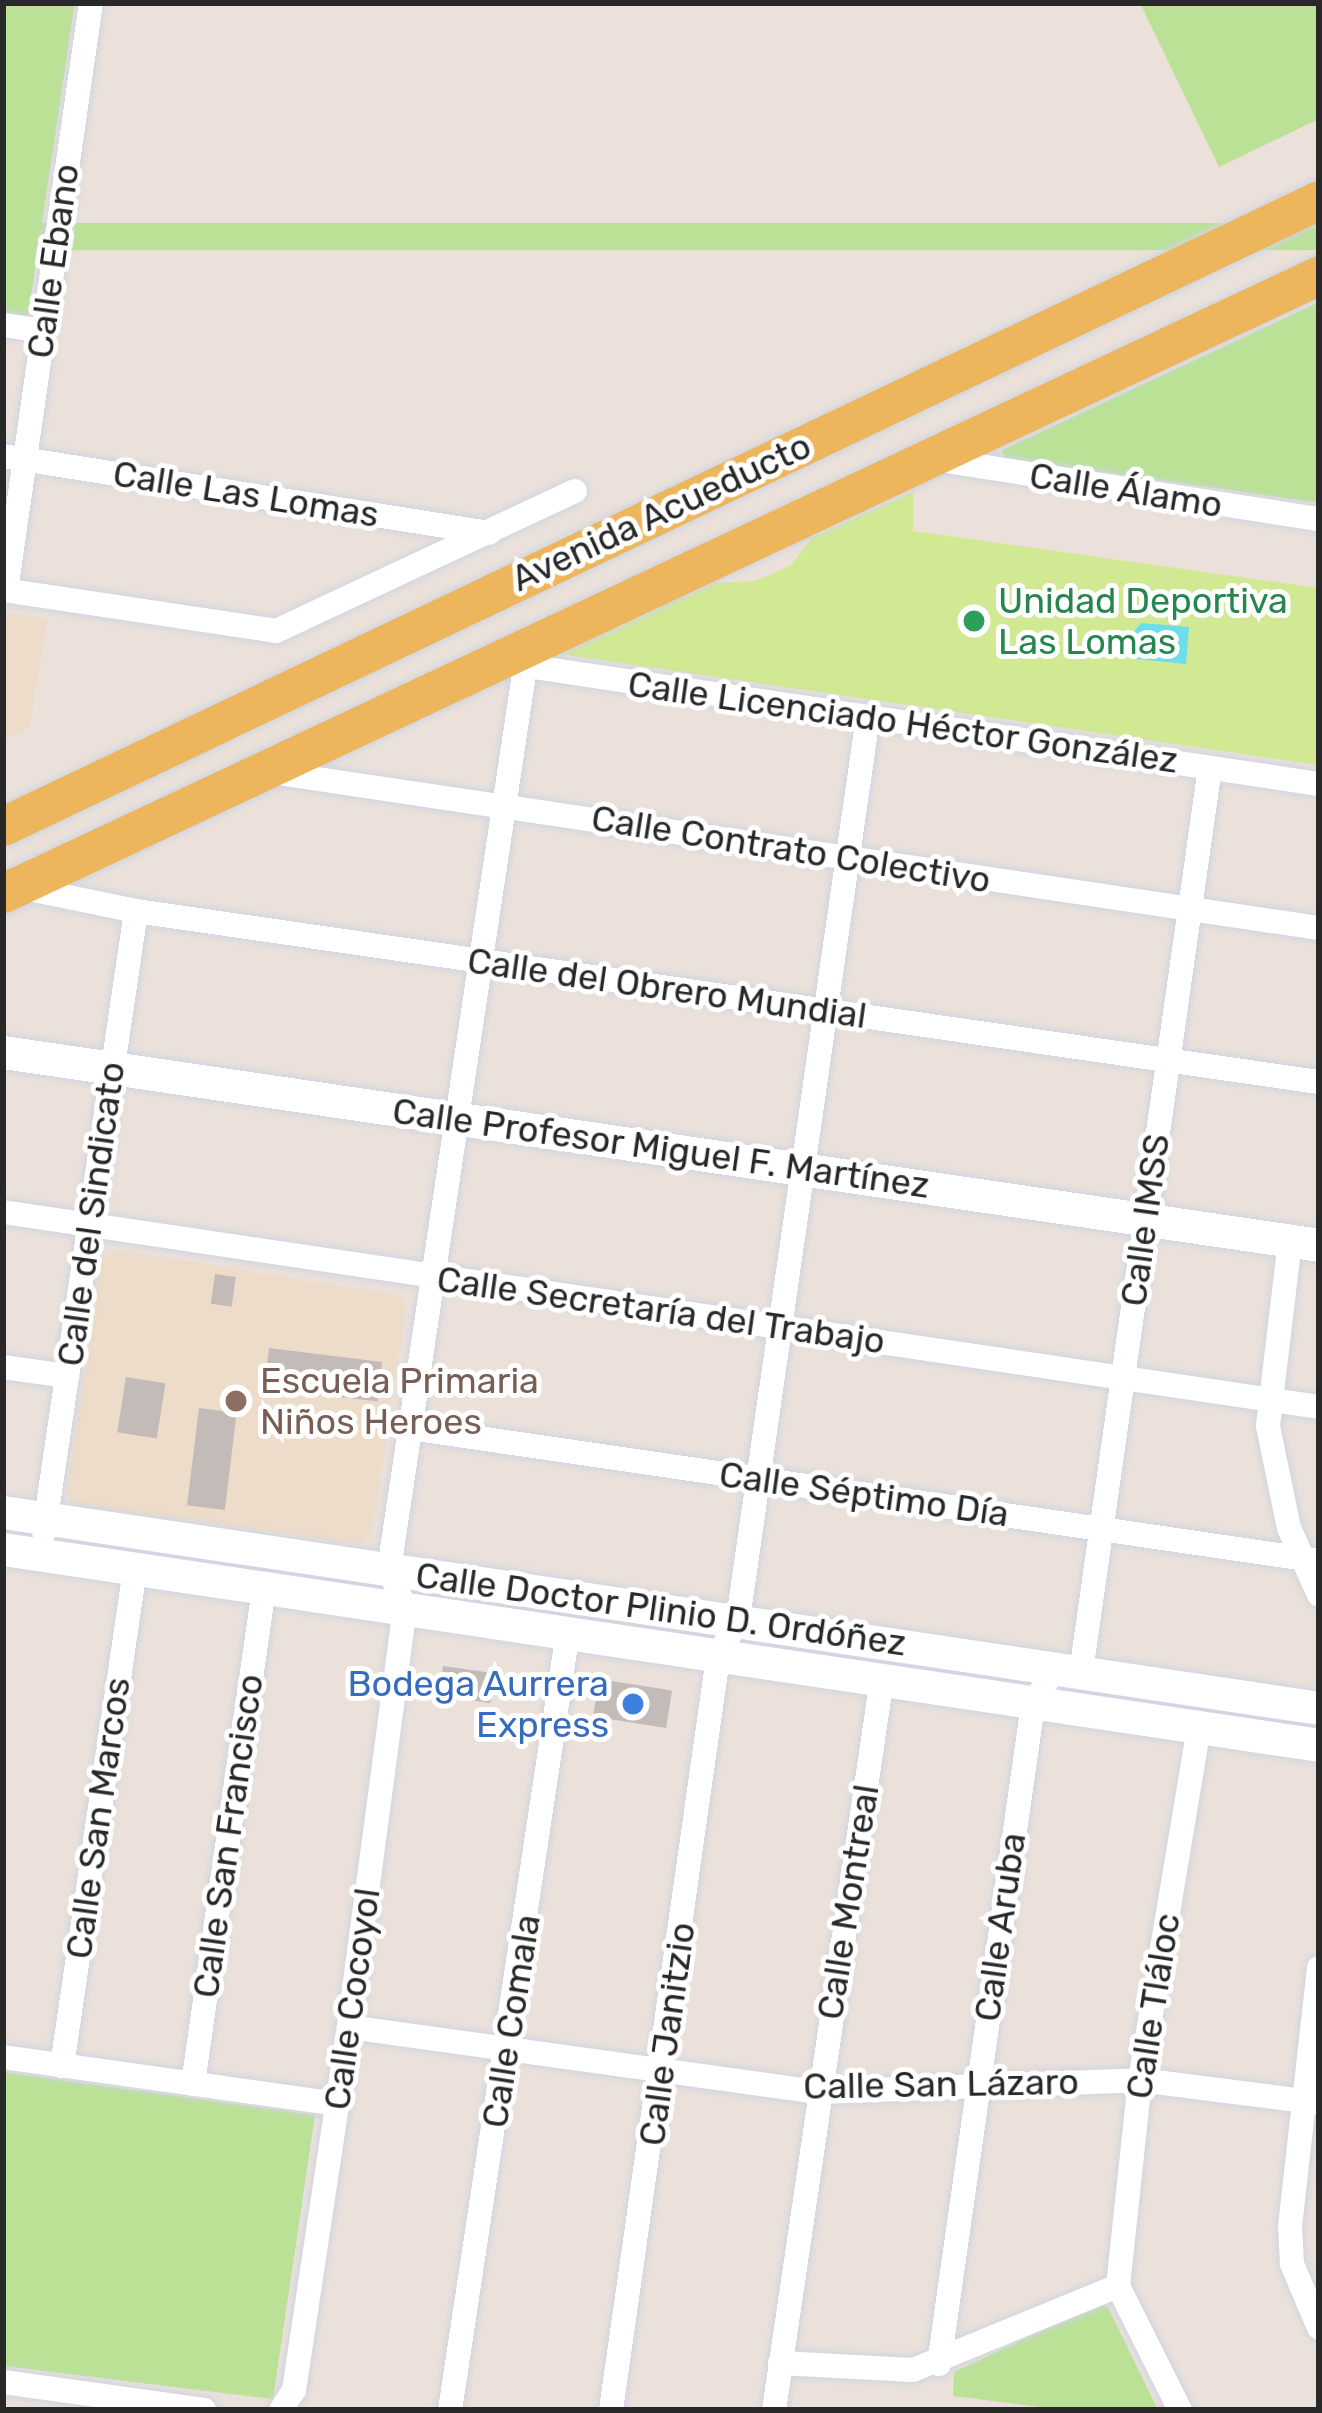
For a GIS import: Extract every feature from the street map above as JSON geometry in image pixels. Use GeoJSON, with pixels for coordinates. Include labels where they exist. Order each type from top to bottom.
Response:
{"type":"FeatureCollection","features":[{"type":"Feature","properties":{"kind":"main road","name":"Avenida Acueducto"},"geometry":{"type":"LineString","coordinates":[[3,826],[1319,200]]}},
{"type":"Feature","properties":{"kind":"main road","name":"Avenida Acueducto"},"geometry":{"type":"LineString","coordinates":[[10,889],[1319,275]]}},
{"type":"Feature","properties":{"kind":"street","name":"Calle Ebano"},"geometry":{"type":"LineString","coordinates":[[4,590],[14,458],[44,331],[91,3]]}},
{"type":"Feature","properties":{"kind":"street"},"geometry":{"type":"LineString","coordinates":[[3,325],[44,331]]}},
{"type":"Feature","properties":{"kind":"street","name":"Calle Las Lomas"},"geometry":{"type":"LineString","coordinates":[[14,458],[489,532]]}},
{"type":"Feature","properties":{"kind":"street","name":"Calle Álamo"},"geometry":{"type":"LineString","coordinates":[[934,459],[1319,519]]}},
{"type":"Feature","properties":{"kind":"street"},"geometry":{"type":"LineString","coordinates":[[4,590],[287,629],[575,491]]}},
{"type":"Feature","properties":{"kind":"street"},"geometry":{"type":"LineString","coordinates":[[405,1608],[389,1569],[504,806],[514,656]]}},
{"type":"Feature","properties":{"kind":"street","name":"Calle Licenciado Héctor González"},"geometry":{"type":"LineString","coordinates":[[514,656],[868,717],[1319,784]]}},
{"type":"Feature","properties":{"kind":"street","name":"Calle Janitzio"},"geometry":{"type":"LineString","coordinates":[[611,2410],[718,1657],[738,1618],[868,717]]}},
{"type":"Feature","properties":{"kind":"street","name":"Calle IMSS"},"geometry":{"type":"LineString","coordinates":[[1068,1670],[1101,1529],[1210,767]]}},
{"type":"Feature","properties":{"kind":"street","name":"Calle Contrato Colectivo"},"geometry":{"type":"LineString","coordinates":[[263,770],[1319,928]]}},
{"type":"Feature","properties":{"kind":"street","name":"Calle del Obrero Mundial"},"geometry":{"type":"LineString","coordinates":[[10,889],[1319,1082]]}},
{"type":"Feature","properties":{"kind":"street","name":"Calle del Sindicato"},"geometry":{"type":"LineString","coordinates":[[13,1558],[46,1518],[136,911]]}},
{"type":"Feature","properties":{"kind":"street","name":"Calle Profesor Miguel F. Martínez"},"geometry":{"type":"LineString","coordinates":[[3,1052],[1305,1243]]}},
{"type":"Feature","properties":{"kind":"street","name":"Calle Secretaría del Trabajo"},"geometry":{"type":"LineString","coordinates":[[3,1212],[1319,1407]]}},
{"type":"Feature","properties":{"kind":"street"},"geometry":{"type":"LineString","coordinates":[[1305,1243],[1269,1400],[1271,1448],[1319,1594]]}},
{"type":"Feature","properties":{"kind":"street"},"geometry":{"type":"LineString","coordinates":[[3,1366],[67,1376]]}},
{"type":"Feature","properties":{"kind":"street","name":"Calle Séptimo Día"},"geometry":{"type":"LineString","coordinates":[[410,1428],[1310,1559]]}},
{"type":"Feature","properties":{"kind":"street","name":"Calle Doctor Plinio D. Ordóñez"},"geometry":{"type":"LineString","coordinates":[[3,1511],[1319,1708]]}},
{"type":"Feature","properties":{"kind":"street"},"geometry":{"type":"LineString","coordinates":[[239,1549],[248,1586]]}},
{"type":"Feature","properties":{"kind":"street","name":"Calle Doctor Plinio D. Ordóñez"},"geometry":{"type":"LineString","coordinates":[[13,1558],[135,1569],[1319,1745]]}},
{"type":"Feature","properties":{"kind":"street","name":"Calle San Marcos"},"geometry":{"type":"LineString","coordinates":[[62,2066],[135,1569]]}},
{"type":"Feature","properties":{"kind":"street","name":"Calle San Francisco"},"geometry":{"type":"LineString","coordinates":[[193,2084],[248,1586]]}},
{"type":"Feature","properties":{"kind":"street","name":"Calle Cocoyol"},"geometry":{"type":"LineString","coordinates":[[292,2403],[405,1608]]}},
{"type":"Feature","properties":{"kind":"street","name":"Calle Comala"},"geometry":{"type":"LineString","coordinates":[[450,2410],[568,1632]]}},
{"type":"Feature","properties":{"kind":"street"},"geometry":{"type":"LineString","coordinates":[[1034,1704],[1068,1670]]}},
{"type":"Feature","properties":{"kind":"street","name":"Calle Montreal"},"geometry":{"type":"LineString","coordinates":[[774,2410],[882,1679]]}},
{"type":"Feature","properties":{"kind":"street","name":"Calle Aruba"},"geometry":{"type":"LineString","coordinates":[[939,2364],[1034,1704]]}},
{"type":"Feature","properties":{"kind":"street","name":"Calle Tláloc"},"geometry":{"type":"LineString","coordinates":[[1118,2286],[1140,2080],[1199,1727]]}},
{"type":"Feature","properties":{"kind":"street"},"geometry":{"type":"LineString","coordinates":[[1319,1968],[1311,2102],[1292,2264],[1319,2329]]}},
{"type":"Feature","properties":{"kind":"street","name":"Calle San Lázaro"},"geometry":{"type":"LineString","coordinates":[[349,2027],[818,2092],[1140,2080],[1311,2102]]}},
{"type":"Feature","properties":{"kind":"street"},"geometry":{"type":"LineString","coordinates":[[3,2057],[338,2104]]}},
{"type":"Feature","properties":{"kind":"street"},"geometry":{"type":"LineString","coordinates":[[780,2363],[874,2370],[939,2364],[1118,2286],[1180,2410]]}},
{"type":"Feature","properties":{"kind":"street"},"geometry":{"type":"LineString","coordinates":[[3,2382],[204,2410]]}},
{"type":"Feature","properties":{"kind":"shaded area"},"geometry":{"type":"Polygon","coordinates":[[[3,613],[48,619],[29,728],[3,739],[3,613]]]}},
{"type":"Feature","properties":{"kind":"shaded area","name":"Escuela Primaria Niños Heroes"},"geometry":{"type":"Polygon","coordinates":[[[115,1250],[399,1295],[406,1307],[371,1538],[360,1544],[74,1505],[66,1494],[102,1259],[115,1250]]]}},
{"type":"Feature","properties":{"kind":"green space"},"geometry":{"type":"Polygon","coordinates":[[[3,3],[75,3],[28,317],[3,314],[3,3]]]}},
{"type":"Feature","properties":{"kind":"green space"},"geometry":{"type":"Polygon","coordinates":[[[1140,3],[1319,3],[1319,119],[1219,167],[1140,3]]]}},
{"type":"Feature","properties":{"kind":"green space"},"geometry":{"type":"Polygon","coordinates":[[[3,223],[1319,223],[1319,250],[3,250],[3,223]]]}},
{"type":"Feature","properties":{"kind":"green space"},"geometry":{"type":"Polygon","coordinates":[[[1319,302],[1319,503],[1003,458],[1002,450],[1319,302]]]}},
{"type":"Feature","properties":{"kind":"green space","name":"Unidad Deportiva Las Lomas"},"geometry":{"type":"Polygon","coordinates":[[[913,492],[913,531],[1319,588],[1319,765],[559,654],[712,583],[755,581],[790,566],[813,537],[913,492]]]}},
{"type":"Feature","properties":{"kind":"green space"},"geometry":{"type":"Polygon","coordinates":[[[3,2072],[315,2115],[273,2399],[3,2366],[3,2072]]]}},
{"type":"Feature","properties":{"kind":"green space"},"geometry":{"type":"Polygon","coordinates":[[[1097,2304],[1108,2307],[1158,2410],[1062,2410],[953,2396],[954,2372],[1097,2304]]]}},
{"type":"Feature","properties":{"kind":"water"},"geometry":{"type":"Polygon","coordinates":[[[1141,623],[1189,627],[1186,664],[1137,659],[1127,640],[1141,623]]]}},
{"type":"Feature","properties":{"kind":"building"},"geometry":{"type":"Polygon","coordinates":[[[215,1274],[236,1277],[232,1307],[211,1304],[215,1274]]]}},
{"type":"Feature","properties":{"kind":"building"},"geometry":{"type":"Polygon","coordinates":[[[269,1348],[382,1362],[377,1402],[264,1388],[269,1348]]]}},
{"type":"Feature","properties":{"kind":"building"},"geometry":{"type":"Polygon","coordinates":[[[126,1377],[166,1383],[157,1439],[117,1432],[126,1377]]]}},
{"type":"Feature","properties":{"kind":"building"},"geometry":{"type":"Polygon","coordinates":[[[199,1408],[237,1413],[225,1510],[187,1505],[199,1408]]]}},
{"type":"Feature","properties":{"kind":"building"},"geometry":{"type":"Polygon","coordinates":[[[443,1666],[494,1673],[490,1703],[439,1696],[443,1666]]]}},
{"type":"Feature","properties":{"kind":"building","name":"Bodega Aurrera Express"},"geometry":{"type":"Polygon","coordinates":[[[599,1679],[672,1691],[666,1728],[593,1717],[599,1679]]]}},
{"type":"Feature","properties":{"kind":"place","name":"Unidad Deportiva Las Lomas"},"geometry":{"type":"Point","coordinates":[974,621]}},
{"type":"Feature","properties":{"kind":"place","name":"Escuela Primaria Niños Heroes"},"geometry":{"type":"Point","coordinates":[236,1401]}},
{"type":"Feature","properties":{"kind":"place","name":"Bodega Aurrera Express"},"geometry":{"type":"Point","coordinates":[633,1704]}}]}
